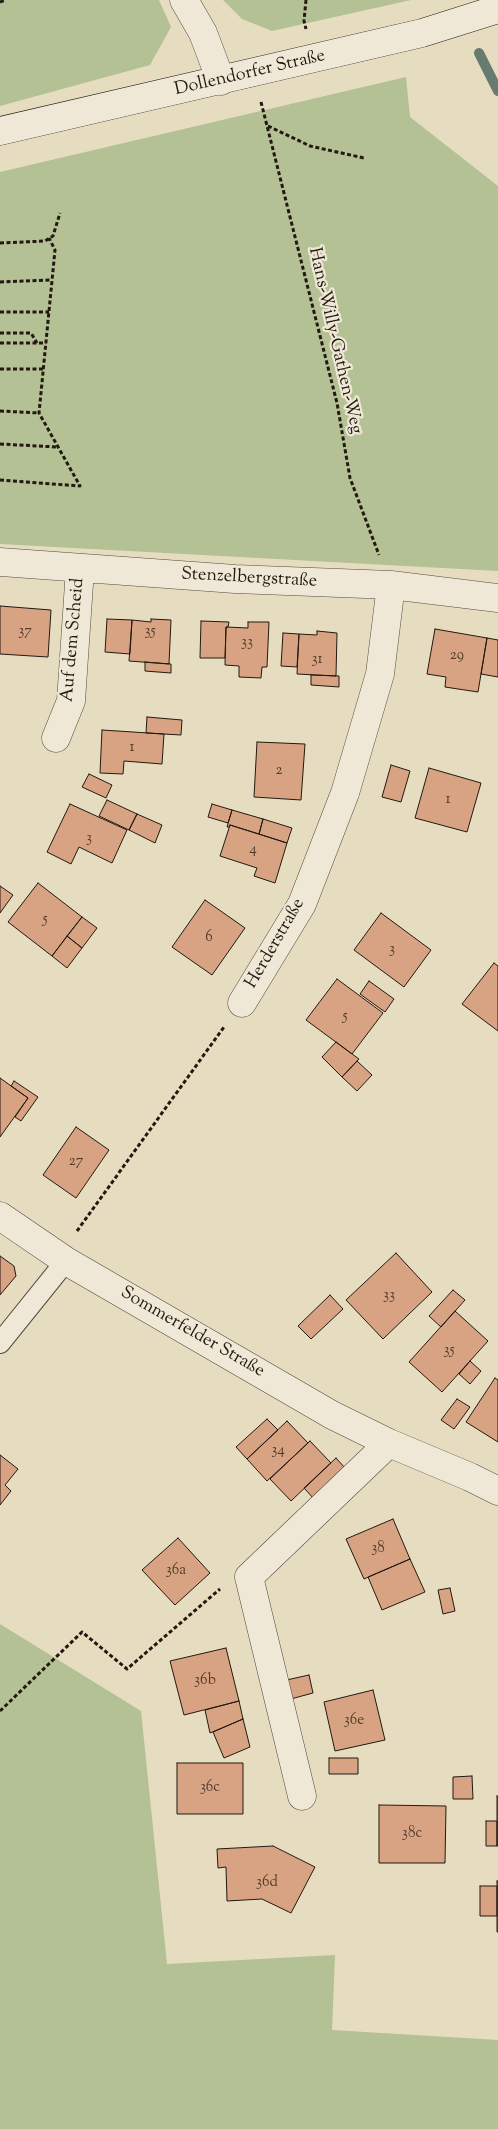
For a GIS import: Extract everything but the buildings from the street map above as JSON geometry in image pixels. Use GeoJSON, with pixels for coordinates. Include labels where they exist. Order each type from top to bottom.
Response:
{"type":"FeatureCollection","features":[{"type":"Feature","properties":{"kind":"street"},"geometry":{"type":"LineString","coordinates":[[184,0],[203,33],[221,80]]}},
{"type":"Feature","properties":{"kind":"street","name":"Dollendorfer Straße"},"geometry":{"type":"LineString","coordinates":[[0,131],[422,33],[498,10]]}},
{"type":"Feature","properties":{"kind":"street","name":"Stenzelbergstraße"},"geometry":{"type":"LineString","coordinates":[[0,562],[235,579],[391,585],[498,598]]}},
{"type":"Feature","properties":{"kind":"street","name":"Auf dem Scheid"},"geometry":{"type":"LineString","coordinates":[[56,738],[71,701],[80,569]]}},
{"type":"Feature","properties":{"kind":"street","name":"Herderstraße"},"geometry":{"type":"LineString","coordinates":[[242,1002],[302,904],[345,793],[380,674],[391,585]]}},
{"type":"Feature","properties":{"kind":"street","name":"Sommerfelder Straße"},"geometry":{"type":"LineString","coordinates":[[0,1216],[62,1258],[332,1415],[389,1443],[470,1477],[498,1491]]}},
{"type":"Feature","properties":{"kind":"street"},"geometry":{"type":"LineString","coordinates":[[302,1796],[249,1576],[389,1443]]}},
{"type":"Feature","properties":{"kind":"lane"},"geometry":{"type":"LineString","coordinates":[[0,1343],[62,1258]]}},
{"type":"Feature","properties":{"kind":"path"},"geometry":{"type":"LineString","coordinates":[[0,2],[5,0]]}},
{"type":"Feature","properties":{"kind":"path","name":"Hans-Willy-Gathen-Weg"},"geometry":{"type":"LineString","coordinates":[[261,100],[338,403],[350,478],[391,585]]}},
{"type":"Feature","properties":{"kind":"path"},"geometry":{"type":"LineString","coordinates":[[267,126],[310,146],[364,158]]}},
{"type":"Feature","properties":{"kind":"path"},"geometry":{"type":"LineString","coordinates":[[0,243],[45,241],[53,236],[60,213]]}},
{"type":"Feature","properties":{"kind":"path"},"geometry":{"type":"LineString","coordinates":[[0,480],[80,486],[39,413],[55,250],[49,238]]}},
{"type":"Feature","properties":{"kind":"path"},"geometry":{"type":"LineString","coordinates":[[0,282],[52,280]]}},
{"type":"Feature","properties":{"kind":"path"},"geometry":{"type":"LineString","coordinates":[[0,312],[49,312]]}},
{"type":"Feature","properties":{"kind":"path"},"geometry":{"type":"LineString","coordinates":[[0,333],[31,334],[38,343]]}},
{"type":"Feature","properties":{"kind":"path"},"geometry":{"type":"LineString","coordinates":[[0,343],[46,343]]}},
{"type":"Feature","properties":{"kind":"path"},"geometry":{"type":"LineString","coordinates":[[0,369],[43,370]]}},
{"type":"Feature","properties":{"kind":"path"},"geometry":{"type":"LineString","coordinates":[[0,411],[39,413]]}},
{"type":"Feature","properties":{"kind":"path"},"geometry":{"type":"LineString","coordinates":[[0,444],[58,447]]}},
{"type":"Feature","properties":{"kind":"path","name":"Herderstraße"},"geometry":{"type":"LineString","coordinates":[[62,1258],[242,1002]]}},
{"type":"Feature","properties":{"kind":"path"},"geometry":{"type":"LineString","coordinates":[[0,1711],[82,1632],[128,1669],[230,1580],[249,1576]]}},
{"type":"Feature","properties":{"kind":"green space"},"geometry":{"type":"Polygon","coordinates":[[[0,0],[159,0],[171,27],[150,65],[0,106],[0,0]]]}},
{"type":"Feature","properties":{"kind":"green space"},"geometry":{"type":"Polygon","coordinates":[[[223,0],[411,0],[272,31],[242,19],[223,0]]]}},
{"type":"Feature","properties":{"kind":"green space"},"geometry":{"type":"Polygon","coordinates":[[[406,77],[410,117],[498,186],[498,571],[0,544],[0,172],[406,77]]]}},
{"type":"Feature","properties":{"kind":"green space"},"geometry":{"type":"Polygon","coordinates":[[[0,1624],[141,1711],[167,1964],[335,1955],[332,2030],[498,2040],[498,2129],[0,2129],[0,1624]]]}},
{"type":"Feature","properties":{"kind":"waterway"},"geometry":{"type":"LineString","coordinates":[[479,53],[498,91]]}}]}
